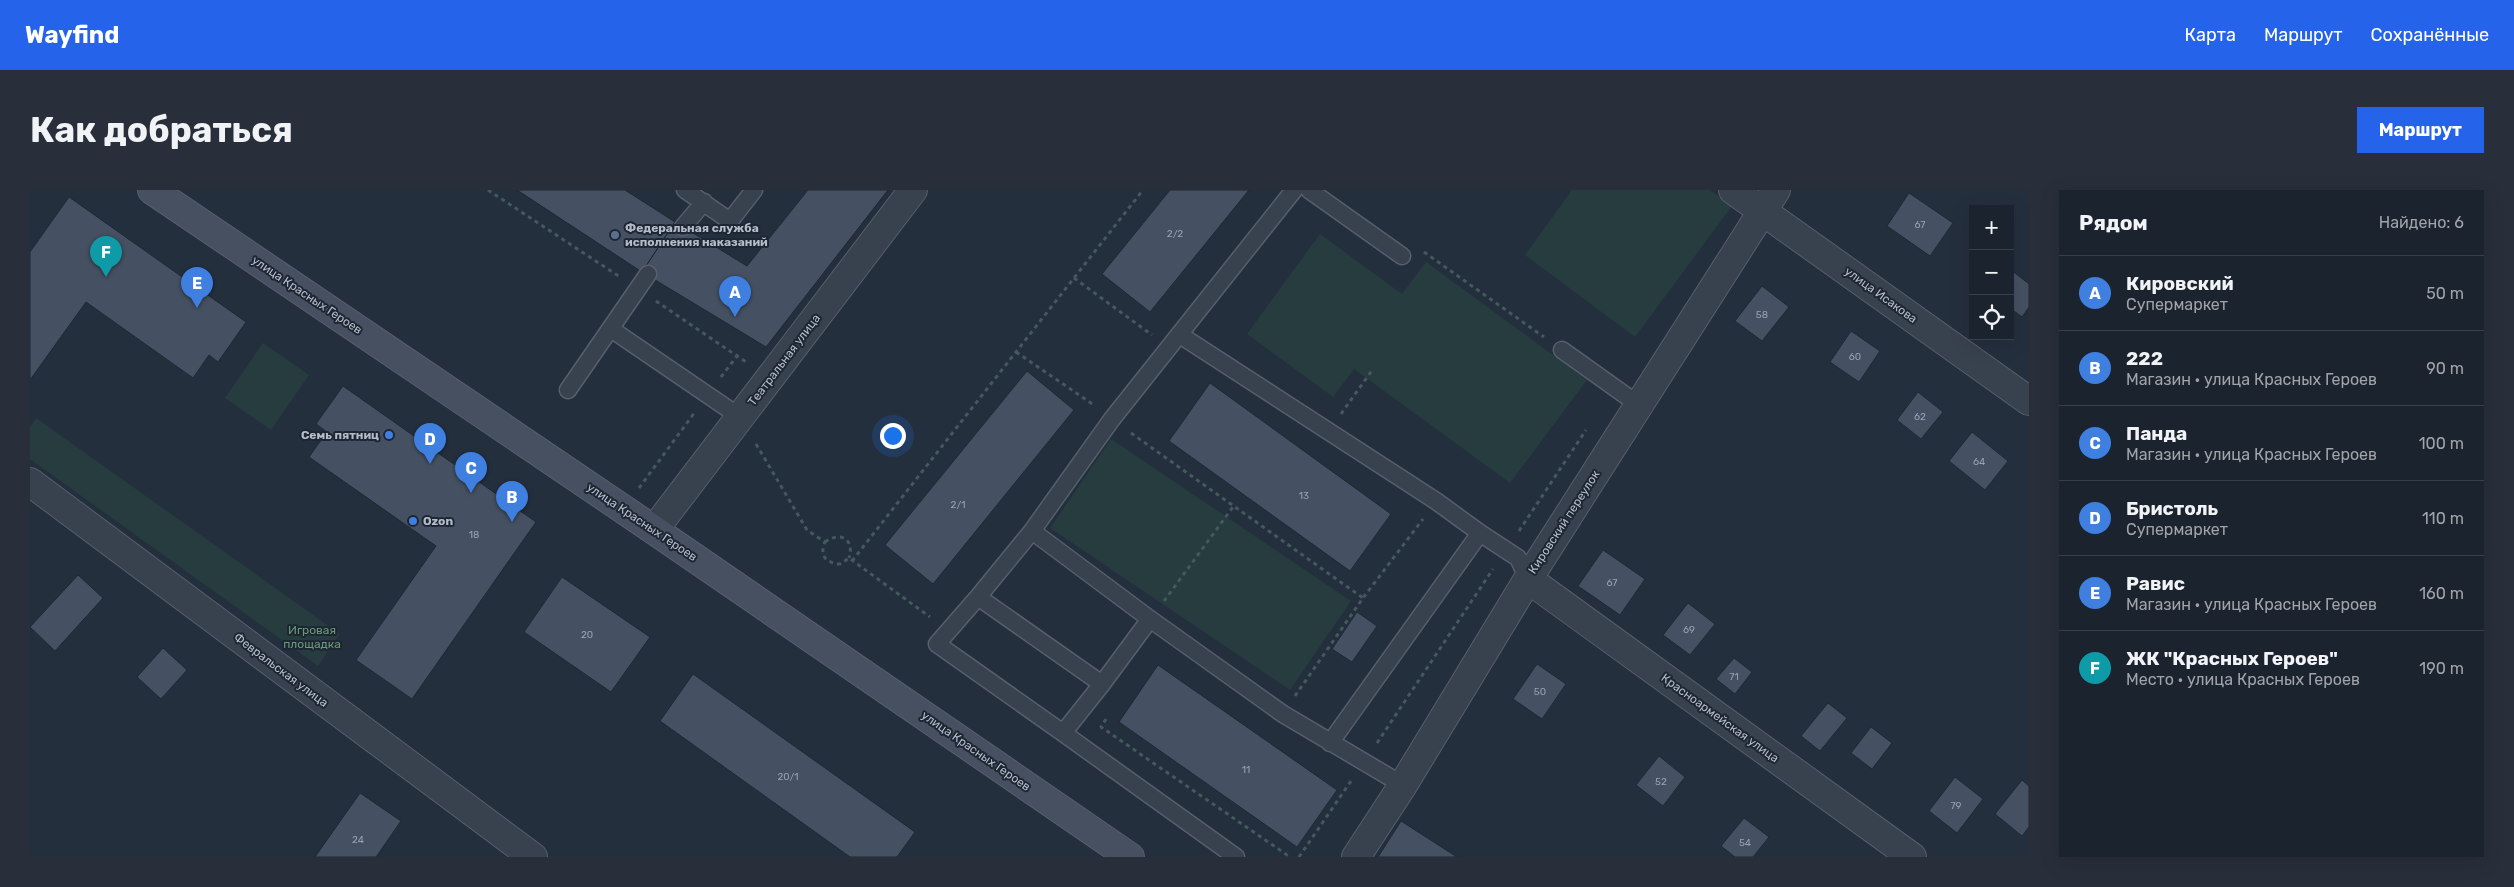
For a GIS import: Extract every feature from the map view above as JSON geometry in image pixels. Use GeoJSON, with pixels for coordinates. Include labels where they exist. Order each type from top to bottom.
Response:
{"type":"FeatureCollection","features":[{"type":"Feature","properties":{"kind":"main road","name":"улица Красных Героев"},"geometry":{"type":"LineString","coordinates":[[152,190],[654,530],[1130,857]]}},
{"type":"Feature","properties":{"kind":"street","name":"Театральная улица"},"geometry":{"type":"LineString","coordinates":[[654,530],[913,190]]}},
{"type":"Feature","properties":{"kind":"street","name":"улица Исакова"},"geometry":{"type":"LineString","coordinates":[[1733,190],[1769,200],[2029,401]]}},
{"type":"Feature","properties":{"kind":"street","name":"Кировский переулок"},"geometry":{"type":"LineString","coordinates":[[1356,857],[1403,785],[1528,579],[1769,200]]}},
{"type":"Feature","properties":{"kind":"street","name":"Февральская улица"},"geometry":{"type":"LineString","coordinates":[[30,482],[533,857]]}},
{"type":"Feature","properties":{"kind":"street","name":"Красноармейская улица"},"geometry":{"type":"LineString","coordinates":[[1528,579],[1912,857]]}},
{"type":"Feature","properties":{"kind":"lane"},"geometry":{"type":"LineString","coordinates":[[685,190],[730,221],[754,190]]}},
{"type":"Feature","properties":{"kind":"lane"},"geometry":{"type":"LineString","coordinates":[[1236,857],[937,644],[1032,531],[1112,419],[1294,190]]}},
{"type":"Feature","properties":{"kind":"lane"},"geometry":{"type":"LineString","coordinates":[[1309,190],[1402,256]]}},
{"type":"Feature","properties":{"kind":"lane"},"geometry":{"type":"LineString","coordinates":[[683,227],[704,202]]}},
{"type":"Feature","properties":{"kind":"lane"},"geometry":{"type":"LineString","coordinates":[[568,390],[648,274]]}},
{"type":"Feature","properties":{"kind":"lane"},"geometry":{"type":"LineString","coordinates":[[610,329],[740,417]]}},
{"type":"Feature","properties":{"kind":"lane"},"geometry":{"type":"LineString","coordinates":[[1180,335],[1436,501],[1518,558],[1528,579]]}},
{"type":"Feature","properties":{"kind":"lane"},"geometry":{"type":"LineString","coordinates":[[1562,350],[1639,405]]}},
{"type":"Feature","properties":{"kind":"lane"},"geometry":{"type":"LineString","coordinates":[[1032,531],[1150,619],[1283,714],[1330,743],[1379,768],[1403,785]]}},
{"type":"Feature","properties":{"kind":"lane"},"geometry":{"type":"LineString","coordinates":[[1330,743],[1480,533]]}},
{"type":"Feature","properties":{"kind":"lane"},"geometry":{"type":"LineString","coordinates":[[978,597],[1102,684]]}},
{"type":"Feature","properties":{"kind":"lane"},"geometry":{"type":"LineString","coordinates":[[1063,733],[1150,619]]}},
{"type":"Feature","properties":{"kind":"path"},"geometry":{"type":"LineString","coordinates":[[852,561],[1143,190]]}},
{"type":"Feature","properties":{"kind":"path"},"geometry":{"type":"LineString","coordinates":[[1402,256],[1411,243],[1562,350]]}},
{"type":"Feature","properties":{"kind":"path"},"geometry":{"type":"LineString","coordinates":[[1016,352],[1363,598]]}},
{"type":"Feature","properties":{"kind":"path"},"geometry":{"type":"LineString","coordinates":[[637,492],[737,356]]}},
{"type":"Feature","properties":{"kind":"path"},"geometry":{"type":"LineString","coordinates":[[1329,432],[1373,369]]}},
{"type":"Feature","properties":{"kind":"path"},"geometry":{"type":"LineString","coordinates":[[740,417],[807,530],[825,542]]}},
{"type":"Feature","properties":{"kind":"path"},"geometry":{"type":"LineString","coordinates":[[1299,857],[1588,428]]}},
{"type":"Feature","properties":{"kind":"path"},"geometry":{"type":"LineString","coordinates":[[1283,714],[1363,598],[1436,501]]}},
{"type":"Feature","properties":{"kind":"path"},"geometry":{"type":"LineString","coordinates":[[1150,619],[1233,507]]}},
{"type":"Feature","properties":{"kind":"path"},"geometry":{"type":"LineString","coordinates":[[832,536],[841,537],[848,542],[851,550],[849,558],[840,564],[830,563],[824,558],[822,549],[825,542],[832,536]]}},
{"type":"Feature","properties":{"kind":"path"},"geometry":{"type":"LineString","coordinates":[[849,558],[934,620]]}},
{"type":"Feature","properties":{"kind":"path"},"geometry":{"type":"LineString","coordinates":[[1112,711],[1101,727],[1290,857]]}},
{"type":"Feature","properties":{"kind":"path"},"geometry":{"type":"LineString","coordinates":[[1343,776],[1351,782]]}},
{"type":"Feature","properties":{"kind":"green space"},"geometry":{"type":"Polygon","coordinates":[[[1572,190],[1710,190],[1732,206],[1635,337],[1525,255],[1572,190]]]}},
{"type":"Feature","properties":{"kind":"green space"},"geometry":{"type":"Polygon","coordinates":[[[1320,234],[1402,294],[1426,262],[1587,380],[1510,483],[1354,369],[1333,397],[1247,334],[1320,234]]]}},
{"type":"Feature","properties":{"kind":"green space"},"geometry":{"type":"Polygon","coordinates":[[[263,343],[309,375],[271,430],[225,398],[263,343]]]}},
{"type":"Feature","properties":{"kind":"green space","name":"Игровая площадка"},"geometry":{"type":"Polygon","coordinates":[[[36,418],[340,634],[318,666],[30,459],[30,427],[36,418]]]}},
{"type":"Feature","properties":{"kind":"green space"},"geometry":{"type":"Polygon","coordinates":[[[1111,439],[1351,601],[1290,690],[1050,528],[1111,439]]]}},
{"type":"Feature","properties":{"kind":"building"},"geometry":{"type":"Polygon","coordinates":[[[517,190],[625,190],[675,222],[642,272],[517,190]]]}},
{"type":"Feature","properties":{"kind":"building"},"geometry":{"type":"Polygon","coordinates":[[[808,190],[888,190],[766,347],[642,272],[675,222],[747,266],[808,190]]]}},
{"type":"Feature","properties":{"kind":"building"},"geometry":{"type":"Polygon","coordinates":[[[1170,190],[1249,190],[1150,312],[1102,274],[1170,190]]]}},
{"type":"Feature","properties":{"kind":"building"},"geometry":{"type":"Polygon","coordinates":[[[1909,193],[1953,223],[1930,256],[1887,226],[1909,193]]]}},
{"type":"Feature","properties":{"kind":"building"},"geometry":{"type":"Polygon","coordinates":[[[69,197],[246,322],[218,362],[209,355],[193,378],[86,302],[30,380],[30,252],[69,197]]]}},
{"type":"Feature","properties":{"kind":"building"},"geometry":{"type":"Polygon","coordinates":[[[2014,272],[2029,284],[2029,307],[2022,317],[2014,311],[2014,272]]]}},
{"type":"Feature","properties":{"kind":"building"},"geometry":{"type":"Polygon","coordinates":[[[1762,286],[1789,307],[1762,341],[1735,321],[1762,286]]]}},
{"type":"Feature","properties":{"kind":"building"},"geometry":{"type":"Polygon","coordinates":[[[1851,331],[1880,351],[1859,382],[1830,362],[1851,331]]]}},
{"type":"Feature","properties":{"kind":"building"},"geometry":{"type":"Polygon","coordinates":[[[1027,371],[1074,410],[933,584],[885,545],[1027,371]]]}},
{"type":"Feature","properties":{"kind":"building"},"geometry":{"type":"Polygon","coordinates":[[[1210,383],[1391,514],[1350,571],[1169,441],[1210,383]]]}},
{"type":"Feature","properties":{"kind":"building"},"geometry":{"type":"Polygon","coordinates":[[[343,386],[536,522],[412,699],[356,660],[436,546],[309,457],[327,432],[316,424],[343,386]]]}},
{"type":"Feature","properties":{"kind":"building"},"geometry":{"type":"Polygon","coordinates":[[[1918,392],[1943,412],[1921,439],[1897,420],[1918,392]]]}},
{"type":"Feature","properties":{"kind":"building"},"geometry":{"type":"Polygon","coordinates":[[[1972,432],[2008,461],[1985,490],[1949,461],[1972,432]]]}},
{"type":"Feature","properties":{"kind":"building"},"geometry":{"type":"Polygon","coordinates":[[[1603,550],[1645,579],[1620,615],[1578,586],[1603,550]]]}},
{"type":"Feature","properties":{"kind":"building"},"geometry":{"type":"Polygon","coordinates":[[[78,575],[103,598],[55,651],[30,627],[78,575]]]}},
{"type":"Feature","properties":{"kind":"building"},"geometry":{"type":"Polygon","coordinates":[[[562,577],[650,637],[611,692],[524,632],[562,577]]]}},
{"type":"Feature","properties":{"kind":"building"},"geometry":{"type":"Polygon","coordinates":[[[1688,603],[1715,624],[1690,655],[1663,635],[1688,603]]]}},
{"type":"Feature","properties":{"kind":"building"},"geometry":{"type":"Polygon","coordinates":[[[1357,612],[1377,626],[1352,662],[1332,649],[1357,612]]]}},
{"type":"Feature","properties":{"kind":"building"},"geometry":{"type":"Polygon","coordinates":[[[163,648],[187,670],[161,699],[137,677],[163,648]]]}},
{"type":"Feature","properties":{"kind":"building"},"geometry":{"type":"Polygon","coordinates":[[[1734,658],[1752,672],[1735,694],[1716,679],[1734,658]]]}},
{"type":"Feature","properties":{"kind":"building"},"geometry":{"type":"Polygon","coordinates":[[[1537,664],[1566,684],[1542,719],[1513,699],[1537,664]]]}},
{"type":"Feature","properties":{"kind":"building"},"geometry":{"type":"Polygon","coordinates":[[[1158,665],[1337,790],[1297,847],[1119,722],[1158,665]]]}},
{"type":"Feature","properties":{"kind":"building"},"geometry":{"type":"Polygon","coordinates":[[[693,674],[915,832],[897,857],[850,857],[660,721],[693,674]]]}},
{"type":"Feature","properties":{"kind":"building"},"geometry":{"type":"Polygon","coordinates":[[[1828,703],[1847,718],[1820,751],[1801,736],[1828,703]]]}},
{"type":"Feature","properties":{"kind":"building"},"geometry":{"type":"Polygon","coordinates":[[[1871,727],[1892,743],[1872,769],[1851,753],[1871,727]]]}},
{"type":"Feature","properties":{"kind":"building"},"geometry":{"type":"Polygon","coordinates":[[[1659,756],[1685,777],[1663,806],[1636,785],[1659,756]]]}},
{"type":"Feature","properties":{"kind":"building"},"geometry":{"type":"Polygon","coordinates":[[[1955,777],[1983,799],[1957,833],[1929,811],[1955,777]]]}},
{"type":"Feature","properties":{"kind":"building"},"geometry":{"type":"Polygon","coordinates":[[[2022,780],[2029,786],[2029,827],[2022,836],[1995,814],[2022,780]]]}},
{"type":"Feature","properties":{"kind":"building"},"geometry":{"type":"Polygon","coordinates":[[[360,793],[401,821],[376,857],[315,857],[360,793]]]}},
{"type":"Feature","properties":{"kind":"building"},"geometry":{"type":"Polygon","coordinates":[[[1744,818],[1769,837],[1753,857],[1735,857],[1721,846],[1744,818]]]}},
{"type":"Feature","properties":{"kind":"building"},"geometry":{"type":"Polygon","coordinates":[[[1401,821],[1457,857],[1378,857],[1401,821]]]}},
{"type":"Feature","properties":{"kind":"place","name":"Федеральная служба исполнения наказаний"},"geometry":{"type":"Point","coordinates":[615,235]}},
{"type":"Feature","properties":{"kind":"place","name":"ЖК \"Красных Героев\""},"geometry":{"type":"Point","coordinates":[106,277]}},
{"type":"Feature","properties":{"kind":"place","name":"Равис"},"geometry":{"type":"Point","coordinates":[197,308]}},
{"type":"Feature","properties":{"kind":"place","name":"Кировский"},"geometry":{"type":"Point","coordinates":[735,317]}},
{"type":"Feature","properties":{"kind":"place","name":"Семь пятниц"},"geometry":{"type":"Point","coordinates":[389,435]}},
{"type":"Feature","properties":{"kind":"place","name":"Бристоль"},"geometry":{"type":"Point","coordinates":[430,464]}},
{"type":"Feature","properties":{"kind":"place","name":"Панда"},"geometry":{"type":"Point","coordinates":[471,493]}},
{"type":"Feature","properties":{"kind":"place","name":"Ozon"},"geometry":{"type":"Point","coordinates":[413,521]}},
{"type":"Feature","properties":{"kind":"place","name":"222"},"geometry":{"type":"Point","coordinates":[512,522]}}]}
